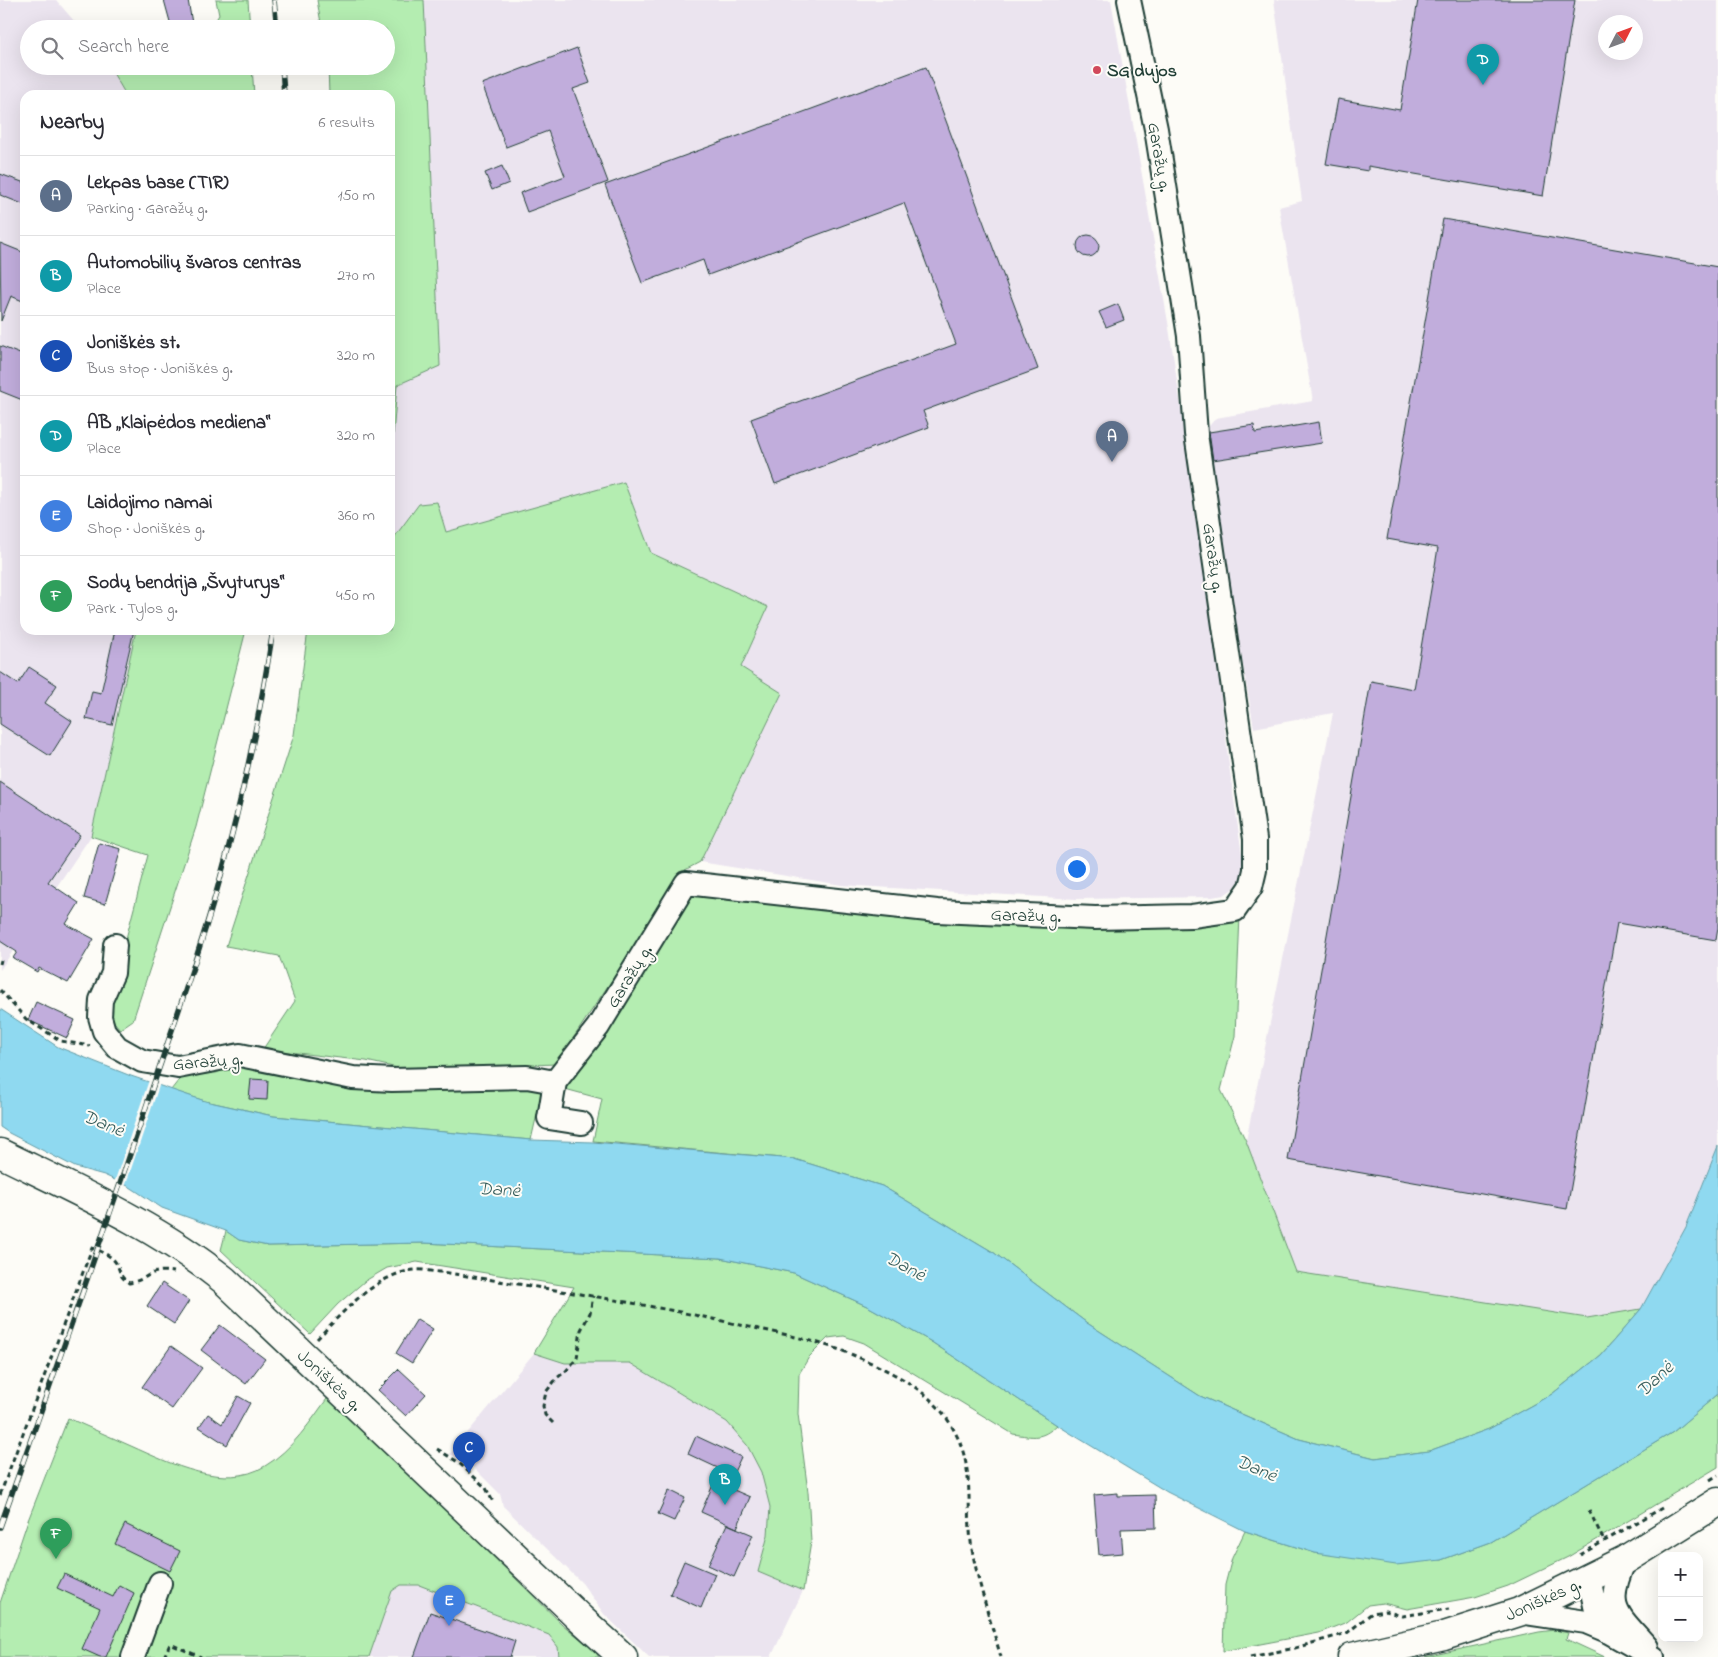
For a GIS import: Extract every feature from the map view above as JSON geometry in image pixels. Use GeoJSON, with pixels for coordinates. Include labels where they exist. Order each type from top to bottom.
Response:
{"type":"FeatureCollection","features":[{"type":"Feature","properties":{"kind":"main road","name":"Joniškės g."},"geometry":{"type":"LineString","coordinates":[[0,1153],[150,1229],[198,1260],[224,1280],[565,1604],[624,1657]]}},
{"type":"Feature","properties":{"kind":"main road","name":"Joniškės g."},"geometry":{"type":"LineString","coordinates":[[1352,1657],[1444,1636],[1519,1612],[1584,1567],[1624,1560],[1711,1493]]}},
{"type":"Feature","properties":{"kind":"street","name":"Garažų g."},"geometry":{"type":"LineString","coordinates":[[114,945],[113,973],[101,1000],[100,1017],[104,1031],[117,1047],[142,1060],[178,1067],[240,1055],[353,1078],[402,1080],[527,1077],[555,1082],[598,1027],[686,883],[937,911],[1095,918],[1192,916],[1235,910],[1250,887],[1255,870],[1255,839],[1196,434],[1189,336],[1156,128],[1129,0]]}},
{"type":"Feature","properties":{"kind":"street"},"geometry":{"type":"LineString","coordinates":[[555,1082],[549,1118],[581,1123]]}},
{"type":"Feature","properties":{"kind":"street"},"geometry":{"type":"LineString","coordinates":[[1614,1605],[1614,1588],[1624,1560]]}},
{"type":"Feature","properties":{"kind":"street"},"geometry":{"type":"LineString","coordinates":[[1584,1567],[1614,1605],[1624,1622],[1654,1657]]}},
{"type":"Feature","properties":{"kind":"street"},"geometry":{"type":"LineString","coordinates":[[1584,1567],[1595,1606],[1605,1630]]}},
{"type":"Feature","properties":{"kind":"street"},"geometry":{"type":"LineString","coordinates":[[133,1657],[160,1583]]}},
{"type":"Feature","properties":{"kind":"street"},"geometry":{"type":"LineString","coordinates":[[1519,1612],[1586,1622],[1605,1630],[1654,1657]]}},
{"type":"Feature","properties":{"kind":"path"},"geometry":{"type":"LineString","coordinates":[[0,990],[26,1019],[61,1041],[95,1047]]}},
{"type":"Feature","properties":{"kind":"path"},"geometry":{"type":"LineString","coordinates":[[0,1495],[92,1248],[103,1252],[116,1263],[122,1278],[130,1283],[137,1282],[153,1272],[174,1272]]}},
{"type":"Feature","properties":{"kind":"path"},"geometry":{"type":"LineString","coordinates":[[313,1343],[362,1295],[380,1283],[402,1273],[415,1270],[442,1272],[684,1312],[804,1339],[852,1354],[894,1374],[923,1394],[951,1423],[965,1452],[969,1473],[973,1553],[988,1615],[1001,1657]]}},
{"type":"Feature","properties":{"kind":"path"},"geometry":{"type":"LineString","coordinates":[[553,1423],[545,1415],[543,1406],[546,1392],[576,1358],[581,1330],[590,1313],[593,1296]]}},
{"type":"Feature","properties":{"kind":"path"},"geometry":{"type":"LineString","coordinates":[[1711,1493],[1718,1475]]}},
{"type":"Feature","properties":{"kind":"path"},"geometry":{"type":"LineString","coordinates":[[1584,1567],[1604,1541],[1665,1507]]}},
{"type":"Feature","properties":{"kind":"path"},"geometry":{"type":"LineString","coordinates":[[1589,1510],[1604,1541]]}},
{"type":"Feature","properties":{"kind":"path"},"geometry":{"type":"LineString","coordinates":[[1250,1657],[1295,1648],[1347,1633],[1372,1613],[1385,1611],[1402,1616],[1454,1608]]}},
{"type":"Feature","properties":{"kind":"path"},"geometry":{"type":"LineString","coordinates":[[164,1657],[170,1644],[201,1657]]}},
{"type":"Feature","properties":{"kind":"shaded area"},"geometry":{"type":"Polygon","coordinates":[[[0,0],[56,0],[73,20],[20,20],[20,75],[114,75],[123,90],[20,90],[20,635],[135,635],[91,836],[0,970],[0,0]]]}},
{"type":"Feature","properties":{"kind":"shaded area"},"geometry":{"type":"Polygon","coordinates":[[[424,0],[1111,0],[1168,322],[1207,577],[1229,765],[1242,855],[1243,876],[1234,888],[1224,895],[1212,897],[1076,899],[842,885],[700,862],[782,693],[741,668],[768,607],[651,553],[624,482],[445,532],[419,504],[395,536],[395,411],[397,385],[440,365],[424,0]]]}},
{"type":"Feature","properties":{"kind":"shaded area"},"geometry":{"type":"Polygon","coordinates":[[[1274,0],[1718,0],[1718,1146],[1686,1227],[1641,1309],[1587,1318],[1296,1272],[1246,1141],[1333,713],[1254,728],[1203,433],[1216,418],[1313,401],[1279,207],[1302,201],[1274,0]]]}},
{"type":"Feature","properties":{"kind":"shaded area"},"geometry":{"type":"Polygon","coordinates":[[[534,1353],[565,1363],[630,1363],[727,1422],[747,1445],[761,1472],[770,1507],[768,1535],[758,1571],[803,1591],[771,1657],[649,1657],[604,1614],[582,1583],[503,1506],[500,1494],[471,1465],[450,1454],[534,1353]]]}},
{"type":"Feature","properties":{"kind":"shaded area"},"geometry":{"type":"Polygon","coordinates":[[[401,1585],[419,1585],[549,1635],[558,1647],[559,1657],[369,1657],[392,1591],[401,1585]]]}},
{"type":"Feature","properties":{"kind":"green space"},"geometry":{"type":"Polygon","coordinates":[[[216,0],[248,0],[249,20],[216,20],[219,15],[216,0]]]}},
{"type":"Feature","properties":{"kind":"green space"},"geometry":{"type":"Polygon","coordinates":[[[317,0],[424,0],[440,366],[397,385],[395,411],[395,90],[329,90],[328,75],[395,75],[395,20],[320,20],[317,0]]]}},
{"type":"Feature","properties":{"kind":"green space"},"geometry":{"type":"Polygon","coordinates":[[[114,75],[253,75],[254,90],[123,90],[114,75]]]}},
{"type":"Feature","properties":{"kind":"green space"},"geometry":{"type":"Polygon","coordinates":[[[624,482],[651,553],[768,607],[741,667],[782,693],[700,862],[685,870],[556,1064],[407,1070],[366,1061],[263,1049],[295,1001],[279,956],[226,946],[294,735],[307,635],[395,635],[395,536],[419,504],[437,502],[446,532],[624,482]]]}},
{"type":"Feature","properties":{"kind":"green space"},"geometry":{"type":"Polygon","coordinates":[[[135,635],[245,635],[196,827],[133,1020],[120,1029],[114,1022],[109,1003],[148,855],[91,836],[135,635]]]}},
{"type":"Feature","properties":{"kind":"green space"},"geometry":{"type":"Polygon","coordinates":[[[693,893],[1240,915],[1235,1036],[1221,1090],[1246,1141],[1296,1272],[1587,1318],[1641,1309],[1601,1355],[1552,1394],[1489,1429],[1429,1451],[1375,1458],[1299,1439],[1200,1396],[1087,1323],[993,1252],[882,1186],[794,1159],[593,1141],[602,1099],[565,1089],[580,1063],[693,893]]]}},
{"type":"Feature","properties":{"kind":"green space"},"geometry":{"type":"Polygon","coordinates":[[[232,1066],[274,1074],[408,1090],[543,1088],[531,1140],[273,1116],[205,1101],[171,1090],[182,1076],[216,1073],[232,1066]]]}},
{"type":"Feature","properties":{"kind":"green space"},"geometry":{"type":"Polygon","coordinates":[[[226,1231],[239,1240],[268,1246],[424,1243],[720,1258],[794,1273],[869,1307],[930,1341],[1057,1425],[1042,1435],[1026,1436],[1013,1434],[864,1343],[844,1336],[828,1338],[809,1357],[799,1374],[798,1414],[808,1492],[811,1542],[803,1591],[758,1572],[768,1535],[770,1507],[761,1472],[747,1445],[727,1422],[630,1363],[565,1363],[534,1353],[574,1287],[417,1262],[387,1268],[365,1281],[338,1304],[310,1334],[221,1250],[226,1231]]]}},
{"type":"Feature","properties":{"kind":"green space"},"geometry":{"type":"Polygon","coordinates":[[[1718,1394],[1718,1467],[1568,1557],[1508,1586],[1475,1597],[1407,1609],[1383,1603],[1368,1605],[1347,1622],[1319,1633],[1223,1651],[1225,1585],[1232,1558],[1245,1531],[1315,1553],[1441,1560],[1491,1542],[1673,1432],[1718,1394]]]}},
{"type":"Feature","properties":{"kind":"green space"},"geometry":{"type":"Polygon","coordinates":[[[329,1396],[562,1624],[594,1650],[599,1657],[559,1657],[558,1647],[549,1635],[419,1585],[401,1585],[392,1591],[369,1657],[0,1657],[0,1603],[27,1523],[68,1418],[162,1460],[197,1472],[233,1476],[249,1473],[265,1466],[284,1452],[329,1396]]]}},
{"type":"Feature","properties":{"kind":"green space"},"geometry":{"type":"Polygon","coordinates":[[[1555,1630],[1568,1633],[1566,1639],[1605,1657],[1425,1657],[1539,1632],[1555,1630]]]}},
{"type":"Feature","properties":{"kind":"water","name":"Danė"},"geometry":{"type":"Polygon","coordinates":[[[0,1009],[58,1047],[131,1076],[205,1101],[273,1116],[531,1140],[593,1142],[794,1159],[882,1186],[993,1252],[1087,1323],[1200,1396],[1299,1439],[1375,1458],[1429,1451],[1489,1429],[1552,1394],[1601,1355],[1641,1309],[1686,1227],[1718,1146],[1718,1394],[1673,1432],[1491,1542],[1441,1560],[1396,1565],[1315,1553],[1245,1531],[1167,1492],[1057,1425],[930,1341],[869,1307],[794,1273],[720,1258],[424,1243],[268,1246],[239,1240],[226,1231],[162,1208],[130,1187],[104,1175],[75,1167],[0,1127],[0,1009]]]}},
{"type":"Feature","properties":{"kind":"pier"},"geometry":{"type":"Polygon","coordinates":[[[149,1080],[160,1083],[125,1187],[114,1183],[149,1080]]]}},
{"type":"Feature","properties":{"kind":"building"},"geometry":{"type":"Polygon","coordinates":[[[164,0],[188,0],[191,20],[170,20],[164,0]]]}},
{"type":"Feature","properties":{"kind":"building"},"geometry":{"type":"Polygon","coordinates":[[[1418,0],[1575,0],[1543,196],[1368,166],[1368,171],[1326,164],[1338,99],[1400,110],[1418,0]]]}},
{"type":"Feature","properties":{"kind":"building"},"geometry":{"type":"Polygon","coordinates":[[[577,48],[590,83],[573,89],[608,182],[527,212],[520,193],[565,176],[548,131],[506,147],[482,84],[577,48]]]}},
{"type":"Feature","properties":{"kind":"building"},"geometry":{"type":"Polygon","coordinates":[[[926,67],[1038,369],[923,411],[929,427],[775,484],[751,419],[956,344],[904,203],[708,275],[703,260],[642,283],[605,185],[926,67]]]}},
{"type":"Feature","properties":{"kind":"building"},"geometry":{"type":"Polygon","coordinates":[[[502,166],[509,183],[492,190],[485,173],[502,166]]]}},
{"type":"Feature","properties":{"kind":"building"},"geometry":{"type":"Polygon","coordinates":[[[0,174],[20,181],[20,203],[0,195],[0,174]]]}},
{"type":"Feature","properties":{"kind":"building"},"geometry":{"type":"Polygon","coordinates":[[[1443,219],[1718,267],[1718,928],[1716,940],[1617,923],[1567,1209],[1288,1160],[1371,681],[1414,689],[1438,548],[1387,539],[1443,219]]]}},
{"type":"Feature","properties":{"kind":"building"},"geometry":{"type":"Polygon","coordinates":[[[1088,235],[1096,238],[1099,246],[1096,254],[1088,257],[1080,254],[1077,246],[1080,238],[1088,235]]]}},
{"type":"Feature","properties":{"kind":"building"},"geometry":{"type":"Polygon","coordinates":[[[0,243],[20,251],[20,300],[11,296],[1,321],[0,243]]]}},
{"type":"Feature","properties":{"kind":"building"},"geometry":{"type":"Polygon","coordinates":[[[1118,304],[1124,320],[1106,327],[1099,312],[1118,304]]]}},
{"type":"Feature","properties":{"kind":"building"},"geometry":{"type":"Polygon","coordinates":[[[0,346],[20,354],[20,399],[0,391],[0,346]]]}},
{"type":"Feature","properties":{"kind":"building"},"geometry":{"type":"Polygon","coordinates":[[[1319,422],[1322,443],[1213,460],[1209,432],[1254,425],[1255,433],[1319,422]]]}},
{"type":"Feature","properties":{"kind":"building"},"geometry":{"type":"Polygon","coordinates":[[[114,635],[133,635],[112,725],[86,719],[92,691],[101,693],[114,635]]]}},
{"type":"Feature","properties":{"kind":"building"},"geometry":{"type":"Polygon","coordinates":[[[29,667],[57,685],[45,703],[72,721],[50,756],[0,724],[0,672],[18,684],[29,667]]]}},
{"type":"Feature","properties":{"kind":"building"},"geometry":{"type":"Polygon","coordinates":[[[0,782],[80,835],[48,882],[79,903],[66,924],[94,939],[68,983],[39,968],[37,972],[13,958],[17,952],[0,941],[0,782]]]}},
{"type":"Feature","properties":{"kind":"building"},"geometry":{"type":"Polygon","coordinates":[[[99,843],[121,849],[105,904],[84,898],[99,843]]]}},
{"type":"Feature","properties":{"kind":"building"},"geometry":{"type":"Polygon","coordinates":[[[36,1002],[75,1020],[67,1038],[28,1020],[36,1002]]]}},
{"type":"Feature","properties":{"kind":"building"},"geometry":{"type":"Polygon","coordinates":[[[251,1079],[268,1080],[267,1100],[249,1099],[251,1079]]]}},
{"type":"Feature","properties":{"kind":"building"},"geometry":{"type":"Polygon","coordinates":[[[162,1283],[189,1301],[174,1324],[147,1306],[162,1283]]]}},
{"type":"Feature","properties":{"kind":"building"},"geometry":{"type":"Polygon","coordinates":[[[417,1319],[433,1329],[412,1363],[396,1353],[417,1319]]]}},
{"type":"Feature","properties":{"kind":"building"},"geometry":{"type":"Polygon","coordinates":[[[220,1325],[265,1359],[246,1384],[201,1350],[220,1325]]]}},
{"type":"Feature","properties":{"kind":"building"},"geometry":{"type":"Polygon","coordinates":[[[171,1346],[202,1368],[172,1409],[142,1387],[171,1346]]]}},
{"type":"Feature","properties":{"kind":"building"},"geometry":{"type":"Polygon","coordinates":[[[399,1369],[426,1394],[406,1416],[378,1390],[399,1369]]]}},
{"type":"Feature","properties":{"kind":"building"},"geometry":{"type":"Polygon","coordinates":[[[238,1396],[250,1403],[227,1445],[199,1427],[208,1414],[222,1424],[238,1396]]]}},
{"type":"Feature","properties":{"kind":"building"},"geometry":{"type":"Polygon","coordinates":[[[696,1436],[741,1457],[727,1487],[750,1497],[737,1528],[701,1512],[720,1469],[688,1454],[696,1436]]]}},
{"type":"Feature","properties":{"kind":"building"},"geometry":{"type":"Polygon","coordinates":[[[669,1490],[685,1498],[674,1521],[658,1514],[669,1490]]]}},
{"type":"Feature","properties":{"kind":"building"},"geometry":{"type":"Polygon","coordinates":[[[1118,1493],[1118,1496],[1155,1495],[1156,1528],[1121,1529],[1123,1553],[1099,1555],[1094,1495],[1118,1493]]]}},
{"type":"Feature","properties":{"kind":"building"},"geometry":{"type":"Polygon","coordinates":[[[125,1524],[180,1551],[170,1571],[115,1544],[125,1524]]]}},
{"type":"Feature","properties":{"kind":"building"},"geometry":{"type":"Polygon","coordinates":[[[727,1524],[753,1535],[734,1577],[708,1565],[727,1524]]]}},
{"type":"Feature","properties":{"kind":"building"},"geometry":{"type":"Polygon","coordinates":[[[684,1561],[715,1574],[701,1608],[670,1594],[684,1561]]]}},
{"type":"Feature","properties":{"kind":"building"},"geometry":{"type":"Polygon","coordinates":[[[64,1574],[113,1597],[119,1585],[134,1593],[106,1657],[100,1657],[82,1649],[100,1608],[57,1588],[64,1574]]]}},
{"type":"Feature","properties":{"kind":"building"},"geometry":{"type":"Polygon","coordinates":[[[430,1612],[515,1641],[510,1657],[414,1657],[430,1612]]]}},
{"type":"Feature","properties":{"kind":"railway"},"geometry":{"type":"LineString","coordinates":[[274,0],[276,20]]}},
{"type":"Feature","properties":{"kind":"railway"},"geometry":{"type":"LineString","coordinates":[[283,75],[284,90]]}},
{"type":"Feature","properties":{"kind":"railway"},"geometry":{"type":"LineString","coordinates":[[0,1527],[113,1203],[204,933],[243,786],[257,724],[272,635]]}},
{"type":"Feature","properties":{"kind":"place","name":"SG dujos"},"geometry":{"type":"Point","coordinates":[1097,70]}},
{"type":"Feature","properties":{"kind":"place","name":"AB „Klaipėdos mediena“"},"geometry":{"type":"Point","coordinates":[1483,85]}},
{"type":"Feature","properties":{"kind":"place","name":"Lekpas base (TIR)"},"geometry":{"type":"Point","coordinates":[1112,462]}},
{"type":"Feature","properties":{"kind":"place","name":"Joniškės st."},"geometry":{"type":"Point","coordinates":[469,1473]}},
{"type":"Feature","properties":{"kind":"place","name":"Automobilių švaros centras"},"geometry":{"type":"Point","coordinates":[725,1505]}},
{"type":"Feature","properties":{"kind":"place","name":"Sodų bendrija „Švyturys“"},"geometry":{"type":"Point","coordinates":[56,1559]}},
{"type":"Feature","properties":{"kind":"place","name":"Laidojimo namai"},"geometry":{"type":"Point","coordinates":[449,1626]}}]}
